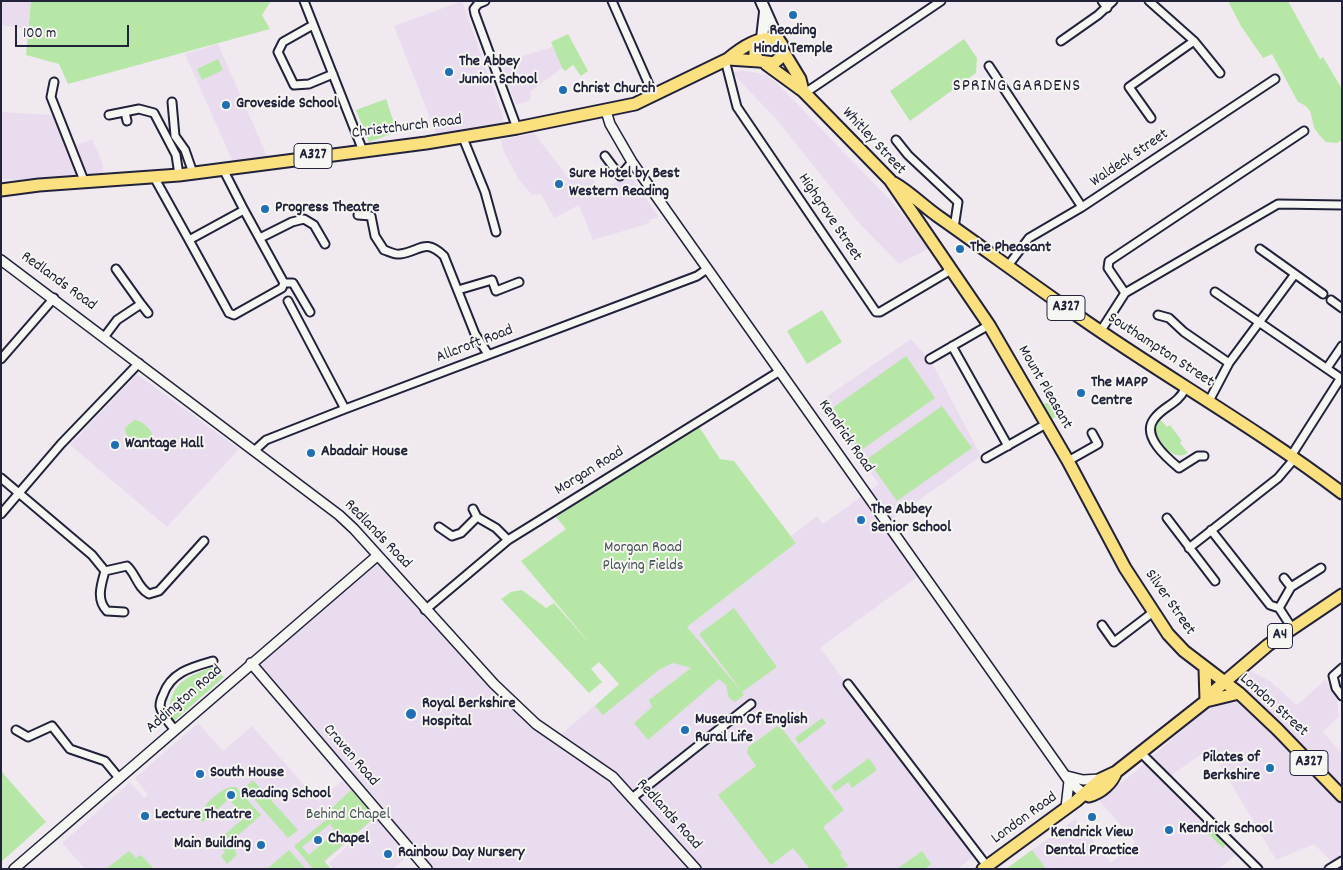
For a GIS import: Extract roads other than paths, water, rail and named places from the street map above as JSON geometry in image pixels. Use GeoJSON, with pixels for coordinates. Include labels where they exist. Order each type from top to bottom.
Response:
{"type":"FeatureCollection","features":[{"type":"Feature","properties":{"kind":"main road"},"geometry":{"type":"LineString","coordinates":[[726,60],[763,62],[778,60],[783,51],[763,5]]}},
{"type":"Feature","properties":{"kind":"main road"},"geometry":{"type":"LineString","coordinates":[[763,5],[755,55],[763,62]]}},
{"type":"Feature","properties":{"kind":"main road"},"geometry":{"type":"LineString","coordinates":[[758,40],[778,39]]}},
{"type":"Feature","properties":{"kind":"main road","name":"Christchurch Road"},"geometry":{"type":"LineString","coordinates":[[1,190],[193,173],[464,138],[606,111],[655,96],[726,60],[758,40]]}},
{"type":"Feature","properties":{"kind":"main road","name":"Whitley Street"},"geometry":{"type":"LineString","coordinates":[[783,51],[800,79],[804,92]]}},
{"type":"Feature","properties":{"kind":"main road","name":"Whitley Street"},"geometry":{"type":"LineString","coordinates":[[763,62],[804,92],[890,180],[950,267]]}},
{"type":"Feature","properties":{"kind":"main road","name":"Southampton Street"},"geometry":{"type":"LineString","coordinates":[[890,180],[906,190],[936,216],[1100,332],[1185,389],[1209,402],[1293,457],[1342,493]]}},
{"type":"Feature","properties":{"kind":"main road","name":"Christchurch Road"},"geometry":{"type":"LineString","coordinates":[[1,183],[18,187]]}},
{"type":"Feature","properties":{"kind":"main road","name":"Mount Pleasant"},"geometry":{"type":"LineString","coordinates":[[950,267],[989,325],[1068,461],[1104,528]]}},
{"type":"Feature","properties":{"kind":"main road","name":"Silver Street"},"geometry":{"type":"LineString","coordinates":[[1104,528],[1152,613],[1184,651],[1224,683]]}},
{"type":"Feature","properties":{"kind":"main road","name":"A4"},"geometry":{"type":"LineString","coordinates":[[1224,683],[1268,645],[1342,595]]}},
{"type":"Feature","properties":{"kind":"main road"},"geometry":{"type":"LineString","coordinates":[[1205,669],[1206,701]]}},
{"type":"Feature","properties":{"kind":"main road","name":"London Street"},"geometry":{"type":"LineString","coordinates":[[1224,683],[1239,693],[1281,732],[1342,796]]}},
{"type":"Feature","properties":{"kind":"main road","name":"London Road"},"geometry":{"type":"LineString","coordinates":[[985,867],[1066,808],[1101,779],[1116,772],[1141,753],[1206,701],[1224,683]]}},
{"type":"Feature","properties":{"kind":"main road","name":"London Road"},"geometry":{"type":"LineString","coordinates":[[1206,701],[1239,693]]}},
{"type":"Feature","properties":{"kind":"main road","name":"London Road"},"geometry":{"type":"LineString","coordinates":[[1084,794],[1089,796],[1097,793],[1113,780],[1116,772]]}},
{"type":"Feature","properties":{"kind":"street"},"geometry":{"type":"LineString","coordinates":[[304,1],[334,74],[362,151]]}},
{"type":"Feature","properties":{"kind":"street"},"geometry":{"type":"LineString","coordinates":[[485,1],[478,4],[474,9],[481,34],[517,128]]}},
{"type":"Feature","properties":{"kind":"street"},"geometry":{"type":"LineString","coordinates":[[612,1],[650,87]]}},
{"type":"Feature","properties":{"kind":"street"},"geometry":{"type":"LineString","coordinates":[[804,92],[941,1]]}},
{"type":"Feature","properties":{"kind":"street"},"geometry":{"type":"LineString","coordinates":[[1102,1],[1107,8]]}},
{"type":"Feature","properties":{"kind":"street"},"geometry":{"type":"LineString","coordinates":[[1060,41],[1107,8],[1113,1]]}},
{"type":"Feature","properties":{"kind":"street"},"geometry":{"type":"LineString","coordinates":[[1149,1],[1194,41],[1220,73]]}},
{"type":"Feature","properties":{"kind":"street"},"geometry":{"type":"LineString","coordinates":[[313,25],[283,42],[278,52],[294,85],[309,84],[334,74]]}},
{"type":"Feature","properties":{"kind":"street"},"geometry":{"type":"LineString","coordinates":[[1151,118],[1127,84],[1194,41]]}},
{"type":"Feature","properties":{"kind":"street","name":"Highgrove Street"},"geometry":{"type":"LineString","coordinates":[[726,60],[737,107],[876,312],[880,312],[946,274],[950,267]]}},
{"type":"Feature","properties":{"kind":"street"},"geometry":{"type":"LineString","coordinates":[[989,66],[1082,207]]}},
{"type":"Feature","properties":{"kind":"street","name":"Waldeck Street"},"geometry":{"type":"LineString","coordinates":[[1007,267],[1029,238],[1082,207],[1275,79]]}},
{"type":"Feature","properties":{"kind":"street"},"geometry":{"type":"LineString","coordinates":[[54,82],[51,97],[85,183]]}},
{"type":"Feature","properties":{"kind":"street"},"geometry":{"type":"LineString","coordinates":[[172,102],[175,136],[185,150],[193,173]]}},
{"type":"Feature","properties":{"kind":"street"},"geometry":{"type":"LineString","coordinates":[[109,115],[139,109],[154,113],[176,155],[179,174]]}},
{"type":"Feature","properties":{"kind":"street","name":"Kendrick Road"},"geometry":{"type":"LineString","coordinates":[[606,111],[610,124],[632,162],[1068,778],[1084,794]]}},
{"type":"Feature","properties":{"kind":"street"},"geometry":{"type":"LineString","coordinates":[[125,112],[127,121]]}},
{"type":"Feature","properties":{"kind":"street"},"geometry":{"type":"LineString","coordinates":[[1125,293],[1108,268],[1109,261],[1304,131]]}},
{"type":"Feature","properties":{"kind":"street"},"geometry":{"type":"LineString","coordinates":[[464,138],[485,192],[496,232]]}},
{"type":"Feature","properties":{"kind":"street"},"geometry":{"type":"LineString","coordinates":[[896,140],[908,155],[957,200],[954,228]]}},
{"type":"Feature","properties":{"kind":"street"},"geometry":{"type":"LineString","coordinates":[[605,156],[620,176],[632,162]]}},
{"type":"Feature","properties":{"kind":"street"},"geometry":{"type":"LineString","coordinates":[[223,169],[284,283]]}},
{"type":"Feature","properties":{"kind":"street"},"geometry":{"type":"LineString","coordinates":[[154,177],[229,313],[234,315],[282,288],[284,283]]}},
{"type":"Feature","properties":{"kind":"street"},"geometry":{"type":"LineString","coordinates":[[1100,332],[1125,293],[1278,204],[1342,206]]}},
{"type":"Feature","properties":{"kind":"street"},"geometry":{"type":"LineString","coordinates":[[189,240],[244,210]]}},
{"type":"Feature","properties":{"kind":"street"},"geometry":{"type":"LineString","coordinates":[[936,216],[956,212]]}},
{"type":"Feature","properties":{"kind":"street"},"geometry":{"type":"LineString","coordinates":[[358,215],[371,216],[375,236],[384,250],[399,254],[424,246],[436,248],[444,256],[475,334],[488,354]]}},
{"type":"Feature","properties":{"kind":"street"},"geometry":{"type":"LineString","coordinates":[[260,238],[292,222],[304,219],[314,225],[325,244]]}},
{"type":"Feature","properties":{"kind":"street"},"geometry":{"type":"LineString","coordinates":[[1260,249],[1323,294]]}},
{"type":"Feature","properties":{"kind":"street","name":"Redlands Road"},"geometry":{"type":"LineString","coordinates":[[1,260],[105,336],[338,515],[494,684],[536,724],[613,777],[696,869]]}},
{"type":"Feature","properties":{"kind":"street"},"geometry":{"type":"LineString","coordinates":[[116,269],[148,313]]}},
{"type":"Feature","properties":{"kind":"street","name":"Allcroft Road"},"geometry":{"type":"LineString","coordinates":[[254,451],[266,440],[345,408],[698,276],[707,269]]}},
{"type":"Feature","properties":{"kind":"street"},"geometry":{"type":"LineString","coordinates":[[1209,402],[1229,363],[1295,274]]}},
{"type":"Feature","properties":{"kind":"street"},"geometry":{"type":"LineString","coordinates":[[458,290],[492,280],[496,291],[519,282]]}},
{"type":"Feature","properties":{"kind":"street"},"geometry":{"type":"LineString","coordinates":[[284,283],[293,283],[310,312]]}},
{"type":"Feature","properties":{"kind":"street"},"geometry":{"type":"LineString","coordinates":[[1190,548],[1278,478],[1341,379],[1215,292]]}},
{"type":"Feature","properties":{"kind":"street"},"geometry":{"type":"LineString","coordinates":[[1,359],[54,298]]}},
{"type":"Feature","properties":{"kind":"street"},"geometry":{"type":"LineString","coordinates":[[1331,300],[1342,308]]}},
{"type":"Feature","properties":{"kind":"street"},"geometry":{"type":"LineString","coordinates":[[288,301],[345,408]]}},
{"type":"Feature","properties":{"kind":"street"},"geometry":{"type":"LineString","coordinates":[[105,336],[117,320],[141,304]]}},
{"type":"Feature","properties":{"kind":"street"},"geometry":{"type":"LineString","coordinates":[[1158,315],[1169,318],[1184,332],[1229,363]]}},
{"type":"Feature","properties":{"kind":"street"},"geometry":{"type":"LineString","coordinates":[[930,359],[989,325]]}},
{"type":"Feature","properties":{"kind":"street"},"geometry":{"type":"LineString","coordinates":[[952,346],[1008,446]]}},
{"type":"Feature","properties":{"kind":"street"},"geometry":{"type":"LineString","coordinates":[[1327,368],[1342,346]]}},
{"type":"Feature","properties":{"kind":"street"},"geometry":{"type":"LineString","coordinates":[[1,514],[61,444],[139,363]]}},
{"type":"Feature","properties":{"kind":"street","name":"Morgan Road"},"geometry":{"type":"LineString","coordinates":[[426,610],[508,540],[780,371]]}},
{"type":"Feature","properties":{"kind":"street"},"geometry":{"type":"LineString","coordinates":[[1185,389],[1180,399],[1154,419],[1150,428],[1152,439],[1179,468],[1198,456],[1204,456]]}},
{"type":"Feature","properties":{"kind":"street"},"geometry":{"type":"LineString","coordinates":[[986,458],[1046,424]]}},
{"type":"Feature","properties":{"kind":"street"},"geometry":{"type":"LineString","coordinates":[[1068,461],[1098,444],[1092,433]]}},
{"type":"Feature","properties":{"kind":"street"},"geometry":{"type":"LineString","coordinates":[[1,478],[92,555],[105,571],[100,600],[103,607],[107,611],[124,612]]}},
{"type":"Feature","properties":{"kind":"street"},"geometry":{"type":"LineString","coordinates":[[473,509],[477,517],[496,528],[508,540]]}},
{"type":"Feature","properties":{"kind":"street"},"geometry":{"type":"LineString","coordinates":[[439,527],[452,536],[461,533],[477,517]]}},
{"type":"Feature","properties":{"kind":"street"},"geometry":{"type":"LineString","coordinates":[[1167,518],[1215,581]]}},
{"type":"Feature","properties":{"kind":"street"},"geometry":{"type":"LineString","coordinates":[[1211,530],[1270,606],[1279,608],[1292,628]]}},
{"type":"Feature","properties":{"kind":"street"},"geometry":{"type":"LineString","coordinates":[[105,571],[127,566],[134,572],[139,586],[149,594],[159,590],[204,541]]}},
{"type":"Feature","properties":{"kind":"street","name":"Addington Road"},"geometry":{"type":"LineString","coordinates":[[14,869],[377,556]]}},
{"type":"Feature","properties":{"kind":"street"},"geometry":{"type":"LineString","coordinates":[[1279,608],[1291,587],[1321,568]]}},
{"type":"Feature","properties":{"kind":"street"},"geometry":{"type":"LineString","coordinates":[[1284,578],[1291,587]]}},
{"type":"Feature","properties":{"kind":"street"},"geometry":{"type":"LineString","coordinates":[[1102,625],[1114,642],[1152,613]]}},
{"type":"Feature","properties":{"kind":"street"},"geometry":{"type":"LineString","coordinates":[[175,730],[162,713],[160,704],[164,691],[174,677],[190,667],[213,661]]}},
{"type":"Feature","properties":{"kind":"street","name":"Craven Road"},"geometry":{"type":"LineString","coordinates":[[251,663],[427,869]]}},
{"type":"Feature","properties":{"kind":"street"},"geometry":{"type":"LineString","coordinates":[[1342,668],[1333,676],[1333,681],[1342,696]]}},
{"type":"Feature","properties":{"kind":"street"},"geometry":{"type":"LineString","coordinates":[[848,684],[985,867]]}},
{"type":"Feature","properties":{"kind":"street"},"geometry":{"type":"LineString","coordinates":[[632,798],[752,704]]}},
{"type":"Feature","properties":{"kind":"street"},"geometry":{"type":"LineString","coordinates":[[16,730],[28,737],[52,726],[70,750],[105,761],[119,778]]}},
{"type":"Feature","properties":{"kind":"street"},"geometry":{"type":"LineString","coordinates":[[1141,753],[1258,869]]}},
{"type":"Feature","properties":{"kind":"street"},"geometry":{"type":"LineString","coordinates":[[1066,808],[1068,778],[1083,780],[1101,779]]}},
{"type":"Feature","properties":{"kind":"street"},"geometry":{"type":"LineString","coordinates":[[1329,869],[1342,861]]}},
{"type":"Feature","properties":{"kind":"place","name":"Reading Hindu Temple"},"geometry":{"type":"Point","coordinates":[793,15]}},
{"type":"Feature","properties":{"kind":"place","name":"The Abbey Junior School"},"geometry":{"type":"Point","coordinates":[449,72]}},
{"type":"Feature","properties":{"kind":"place","name":"Christ Church"},"geometry":{"type":"Point","coordinates":[563,90]}},
{"type":"Feature","properties":{"kind":"place","name":"Groveside School"},"geometry":{"type":"Point","coordinates":[226,105]}},
{"type":"Feature","properties":{"kind":"place","name":"Sure Hotel by Best Western Reading"},"geometry":{"type":"Point","coordinates":[559,184]}},
{"type":"Feature","properties":{"kind":"place","name":"Progress Theatre"},"geometry":{"type":"Point","coordinates":[265,209]}},
{"type":"Feature","properties":{"kind":"place","name":"The Pheasant"},"geometry":{"type":"Point","coordinates":[960,249]}},
{"type":"Feature","properties":{"kind":"place","name":"The MAPP Centre"},"geometry":{"type":"Point","coordinates":[1081,393]}},
{"type":"Feature","properties":{"kind":"place","name":"Wantage Hall"},"geometry":{"type":"Point","coordinates":[115,445]}},
{"type":"Feature","properties":{"kind":"place","name":"Abadair House"},"geometry":{"type":"Point","coordinates":[311,453]}},
{"type":"Feature","properties":{"kind":"place","name":"The Abbey Senior School"},"geometry":{"type":"Point","coordinates":[861,520]}},
{"type":"Feature","properties":{"kind":"place","name":"Royal Berkshire Hospital"},"geometry":{"type":"Point","coordinates":[411,714]}},
{"type":"Feature","properties":{"kind":"place","name":"Museum Of English Rural Life"},"geometry":{"type":"Point","coordinates":[685,730]}},
{"type":"Feature","properties":{"kind":"place","name":"Pilates of Berkshire"},"geometry":{"type":"Point","coordinates":[1270,768]}},
{"type":"Feature","properties":{"kind":"place","name":"South House"},"geometry":{"type":"Point","coordinates":[200,774]}},
{"type":"Feature","properties":{"kind":"place","name":"Reading School"},"geometry":{"type":"Point","coordinates":[231,795]}},
{"type":"Feature","properties":{"kind":"place","name":"Lecture Theatre"},"geometry":{"type":"Point","coordinates":[145,816]}},
{"type":"Feature","properties":{"kind":"place","name":"Kendrick View Dental Practice"},"geometry":{"type":"Point","coordinates":[1092,817]}},
{"type":"Feature","properties":{"kind":"place","name":"Kendrick School"},"geometry":{"type":"Point","coordinates":[1169,830]}},
{"type":"Feature","properties":{"kind":"place","name":"Chapel"},"geometry":{"type":"Point","coordinates":[318,840]}},
{"type":"Feature","properties":{"kind":"place","name":"Main Building"},"geometry":{"type":"Point","coordinates":[261,845]}},
{"type":"Feature","properties":{"kind":"place","name":"Rainbow Day Nursery"},"geometry":{"type":"Point","coordinates":[388,854]}},
{"type":"Feature","properties":{"kind":"district","name":"SPRING GARDENS"},"geometry":{"type":"Point","coordinates":[1017,88]}},
{"type":"Feature","properties":{"kind":"park label","name":"Morgan Road Playing Fields"},"geometry":{"type":"Point","coordinates":[643,558]}},
{"type":"Feature","properties":{"kind":"park label","name":"Behind Chapel"},"geometry":{"type":"Point","coordinates":[348,816]}}]}
